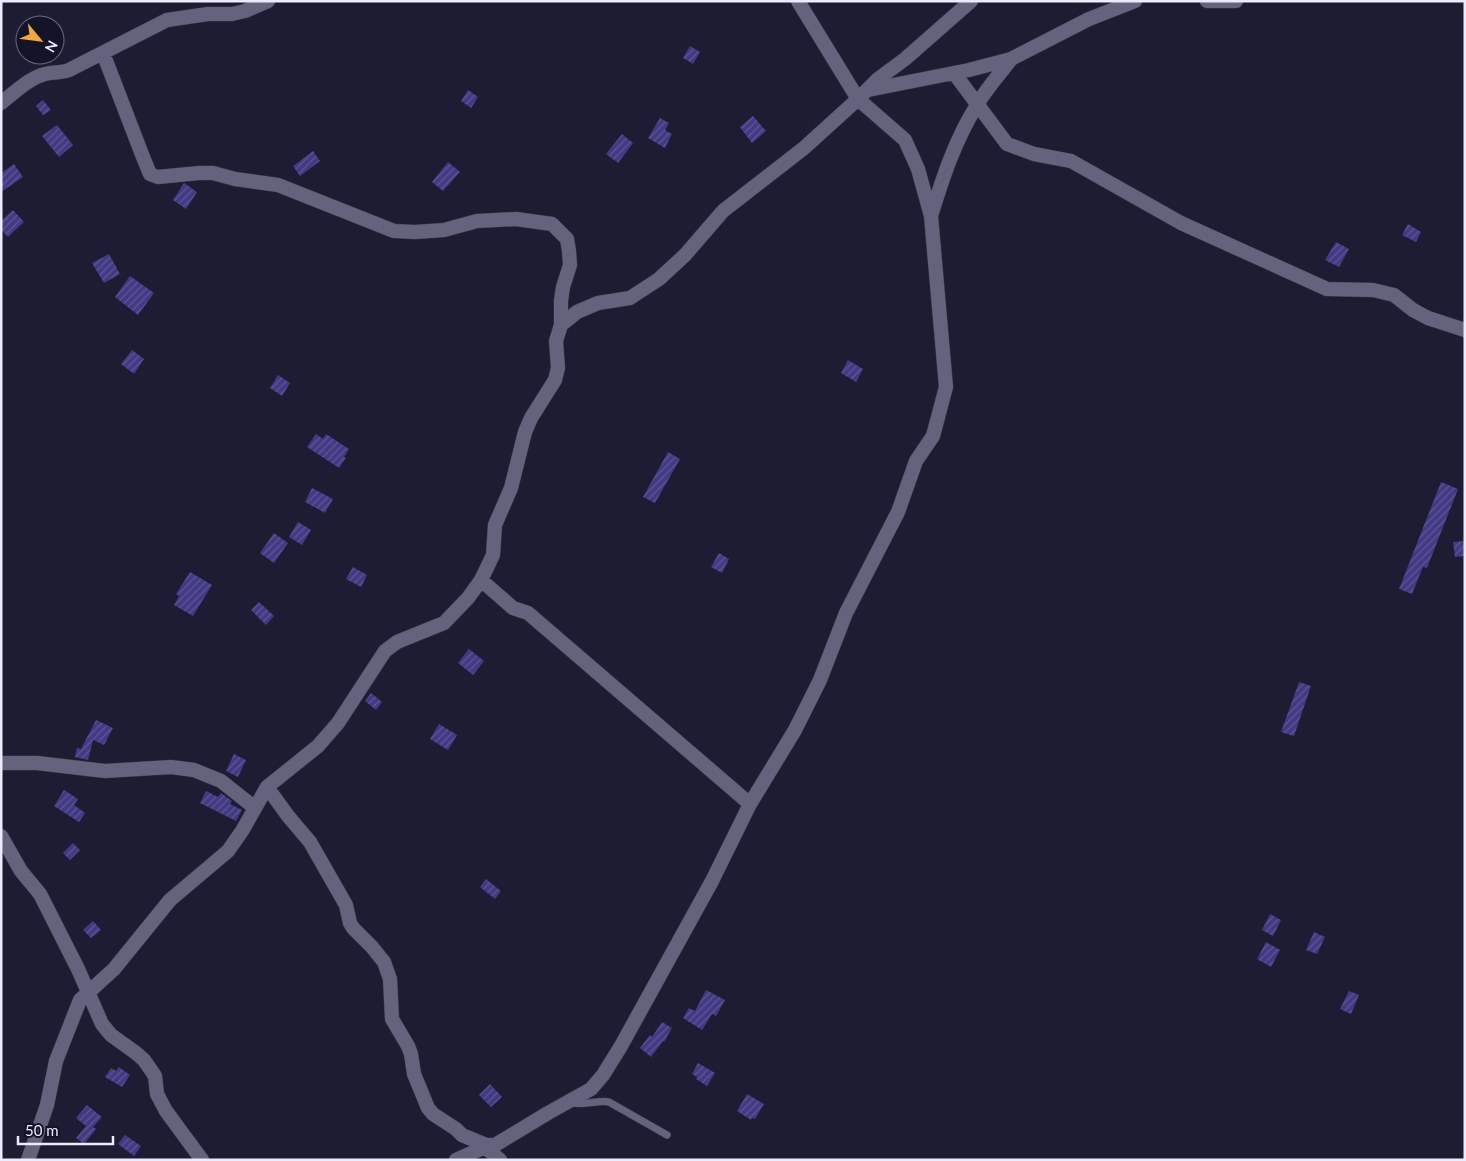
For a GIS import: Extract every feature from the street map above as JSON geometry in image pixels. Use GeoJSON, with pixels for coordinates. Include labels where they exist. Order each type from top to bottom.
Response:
{"type":"FeatureCollection","features":[{"type":"Feature","properties":{"kind":"street"},"geometry":{"type":"LineString","coordinates":[[1,103],[30,81],[45,74],[69,70],[167,20],[208,14],[232,14],[245,11],[268,1]]}},
{"type":"Feature","properties":{"kind":"street"},"geometry":{"type":"LineString","coordinates":[[456,1160],[486,1146],[496,1145],[592,1089],[603,1075],[712,881],[750,804],[795,730],[820,680],[846,613],[898,512],[916,460],[933,436],[946,387],[931,216],[918,170],[905,140],[863,94],[798,1]]}},
{"type":"Feature","properties":{"kind":"street"},"geometry":{"type":"LineString","coordinates":[[562,325],[577,312],[598,303],[630,298],[659,279],[685,255],[723,211],[804,148],[878,78],[905,59],[971,1]]}},
{"type":"Feature","properties":{"kind":"street"},"geometry":{"type":"LineString","coordinates":[[863,94],[1012,59],[1089,19],[1134,1]]}},
{"type":"Feature","properties":{"kind":"street"},"geometry":{"type":"LineString","coordinates":[[1207,1],[1236,1]]}},
{"type":"Feature","properties":{"kind":"street"},"geometry":{"type":"LineString","coordinates":[[28,1160],[47,1104],[56,1061],[80,1000],[114,969],[170,900],[228,850],[242,831],[267,787],[318,746],[338,723],[385,651],[397,642],[444,623],[468,598],[481,580],[493,555],[495,525],[511,488],[525,432],[531,418],[555,380],[558,368],[556,341],[562,325],[561,301],[565,278],[570,265],[567,239],[552,224],[516,219],[476,221],[444,230],[401,232],[394,231],[278,185],[235,179],[213,173],[158,177],[150,174],[103,53]]}},
{"type":"Feature","properties":{"kind":"street"},"geometry":{"type":"LineString","coordinates":[[931,216],[951,156],[962,131],[978,103],[1012,59]]}},
{"type":"Feature","properties":{"kind":"street"},"geometry":{"type":"LineString","coordinates":[[954,73],[1007,144],[1034,154],[1071,161],[1181,223],[1327,289],[1373,290],[1394,295],[1413,310],[1428,318],[1465,330]]}},
{"type":"Feature","properties":{"kind":"street"},"geometry":{"type":"LineString","coordinates":[[481,580],[513,608],[528,613],[750,804]]}},
{"type":"Feature","properties":{"kind":"street"},"geometry":{"type":"LineString","coordinates":[[1,763],[37,763],[105,771],[171,767],[194,770],[221,781],[255,808]]}},
{"type":"Feature","properties":{"kind":"street"},"geometry":{"type":"LineString","coordinates":[[267,787],[310,842],[346,905],[353,928],[377,953],[388,970],[392,1019],[403,1036],[411,1054],[414,1074],[428,1108],[433,1114],[462,1135],[486,1146],[500,1160]]}},
{"type":"Feature","properties":{"kind":"street"},"geometry":{"type":"LineString","coordinates":[[1,836],[21,871],[40,894],[89,992],[102,1024],[111,1036],[136,1053],[155,1076],[156,1094],[166,1111],[202,1160]]}},
{"type":"Feature","properties":{"kind":"lane"},"geometry":{"type":"LineString","coordinates":[[569,1102],[583,1104],[609,1102],[667,1135]]}},
{"type":"Feature","properties":{"kind":"building"},"geometry":{"type":"Polygon","coordinates":[[[690,46],[700,52],[693,64],[683,58],[690,46]]]}},
{"type":"Feature","properties":{"kind":"building"},"geometry":{"type":"Polygon","coordinates":[[[468,90],[478,97],[471,108],[461,101],[468,90]]]}},
{"type":"Feature","properties":{"kind":"building"},"geometry":{"type":"Polygon","coordinates":[[[43,100],[51,110],[43,115],[36,106],[43,100]]]}},
{"type":"Feature","properties":{"kind":"building"},"geometry":{"type":"Polygon","coordinates":[[[753,116],[766,131],[752,143],[740,127],[753,116]]]}},
{"type":"Feature","properties":{"kind":"building"},"geometry":{"type":"Polygon","coordinates":[[[660,118],[669,123],[665,130],[672,134],[665,148],[648,138],[660,118]]]}},
{"type":"Feature","properties":{"kind":"building"},"geometry":{"type":"Polygon","coordinates":[[[57,125],[73,145],[59,157],[42,136],[57,125]]]}},
{"type":"Feature","properties":{"kind":"building"},"geometry":{"type":"Polygon","coordinates":[[[622,134],[633,143],[618,163],[606,154],[622,134]]]}},
{"type":"Feature","properties":{"kind":"building"},"geometry":{"type":"Polygon","coordinates":[[[313,151],[320,161],[300,176],[293,166],[313,151]]]}},
{"type":"Feature","properties":{"kind":"building"},"geometry":{"type":"Polygon","coordinates":[[[448,162],[460,172],[443,191],[432,182],[448,162]]]}},
{"type":"Feature","properties":{"kind":"building"},"geometry":{"type":"Polygon","coordinates":[[[14,164],[23,177],[1,192],[1,173],[14,164]]]}},
{"type":"Feature","properties":{"kind":"building"},"geometry":{"type":"Polygon","coordinates":[[[184,183],[197,192],[186,209],[173,200],[184,183]]]}},
{"type":"Feature","properties":{"kind":"building"},"geometry":{"type":"Polygon","coordinates":[[[13,210],[24,222],[8,237],[1,230],[1,221],[13,210]]]}},
{"type":"Feature","properties":{"kind":"building"},"geometry":{"type":"Polygon","coordinates":[[[1408,224],[1421,232],[1416,242],[1402,235],[1408,224]]]}},
{"type":"Feature","properties":{"kind":"building"},"geometry":{"type":"Polygon","coordinates":[[[1336,242],[1349,249],[1339,267],[1325,260],[1336,242]]]}},
{"type":"Feature","properties":{"kind":"building"},"geometry":{"type":"Polygon","coordinates":[[[109,254],[120,274],[104,283],[92,263],[109,254]]]}},
{"type":"Feature","properties":{"kind":"building"},"geometry":{"type":"Polygon","coordinates":[[[130,276],[154,293],[138,315],[115,297],[130,276]]]}},
{"type":"Feature","properties":{"kind":"building"},"geometry":{"type":"Polygon","coordinates":[[[132,350],[144,359],[134,374],[121,364],[132,350]]]}},
{"type":"Feature","properties":{"kind":"building"},"geometry":{"type":"Polygon","coordinates":[[[848,360],[863,369],[856,382],[841,373],[848,360]]]}},
{"type":"Feature","properties":{"kind":"building"},"geometry":{"type":"Polygon","coordinates":[[[278,375],[290,383],[282,396],[270,388],[278,375]]]}},
{"type":"Feature","properties":{"kind":"building"},"geometry":{"type":"Polygon","coordinates":[[[316,434],[323,439],[326,434],[349,449],[344,457],[346,458],[339,468],[307,447],[316,434]]]}},
{"type":"Feature","properties":{"kind":"building"},"geometry":{"type":"Polygon","coordinates":[[[668,452],[680,459],[655,503],[643,497],[668,452]]]}},
{"type":"Feature","properties":{"kind":"building"},"geometry":{"type":"Polygon","coordinates":[[[1441,482],[1458,489],[1427,568],[1423,567],[1412,594],[1399,589],[1441,482]]]}},
{"type":"Feature","properties":{"kind":"building"},"geometry":{"type":"Polygon","coordinates":[[[312,488],[333,499],[325,513],[305,502],[312,488]]]}},
{"type":"Feature","properties":{"kind":"building"},"geometry":{"type":"Polygon","coordinates":[[[298,522],[311,530],[302,545],[289,537],[298,522]]]}},
{"type":"Feature","properties":{"kind":"building"},"geometry":{"type":"Polygon","coordinates":[[[274,533],[288,543],[274,563],[260,553],[274,533]]]}},
{"type":"Feature","properties":{"kind":"building"},"geometry":{"type":"Polygon","coordinates":[[[1464,541],[1465,556],[1455,557],[1453,542],[1464,541]]]}},
{"type":"Feature","properties":{"kind":"building"},"geometry":{"type":"Polygon","coordinates":[[[719,553],[729,559],[722,573],[711,567],[719,553]]]}},
{"type":"Feature","properties":{"kind":"building"},"geometry":{"type":"Polygon","coordinates":[[[353,567],[367,575],[361,587],[346,579],[353,567]]]}},
{"type":"Feature","properties":{"kind":"building"},"geometry":{"type":"Polygon","coordinates":[[[190,572],[212,585],[193,616],[174,605],[179,596],[176,594],[190,572]]]}},
{"type":"Feature","properties":{"kind":"building"},"geometry":{"type":"Polygon","coordinates":[[[259,602],[274,616],[266,625],[251,610],[259,602]]]}},
{"type":"Feature","properties":{"kind":"building"},"geometry":{"type":"Polygon","coordinates":[[[469,649],[484,661],[473,675],[458,663],[469,649]]]}},
{"type":"Feature","properties":{"kind":"building"},"geometry":{"type":"Polygon","coordinates":[[[1299,682],[1311,686],[1294,736],[1281,732],[1299,682]]]}},
{"type":"Feature","properties":{"kind":"building"},"geometry":{"type":"Polygon","coordinates":[[[371,693],[382,702],[376,710],[365,701],[371,693]]]}},
{"type":"Feature","properties":{"kind":"building"},"geometry":{"type":"Polygon","coordinates":[[[96,720],[113,728],[104,745],[93,740],[88,760],[75,757],[77,748],[81,749],[96,720]]]}},
{"type":"Feature","properties":{"kind":"building"},"geometry":{"type":"Polygon","coordinates":[[[439,724],[457,735],[448,750],[430,739],[439,724]]]}},
{"type":"Feature","properties":{"kind":"building"},"geometry":{"type":"Polygon","coordinates":[[[234,754],[246,760],[238,777],[226,771],[234,754]]]}},
{"type":"Feature","properties":{"kind":"building"},"geometry":{"type":"Polygon","coordinates":[[[64,790],[78,799],[74,805],[85,813],[79,822],[54,806],[64,790]]]}},
{"type":"Feature","properties":{"kind":"building"},"geometry":{"type":"Polygon","coordinates":[[[206,791],[218,797],[221,793],[232,801],[230,804],[242,810],[236,821],[200,803],[206,791]]]}},
{"type":"Feature","properties":{"kind":"building"},"geometry":{"type":"Polygon","coordinates":[[[73,843],[80,850],[70,860],[63,853],[73,843]]]}},
{"type":"Feature","properties":{"kind":"building"},"geometry":{"type":"Polygon","coordinates":[[[486,879],[501,891],[495,899],[480,887],[486,879]]]}},
{"type":"Feature","properties":{"kind":"building"},"geometry":{"type":"Polygon","coordinates":[[[1270,914],[1281,920],[1273,936],[1262,930],[1270,914]]]}},
{"type":"Feature","properties":{"kind":"building"},"geometry":{"type":"Polygon","coordinates":[[[93,921],[101,930],[91,938],[83,930],[93,921]]]}},
{"type":"Feature","properties":{"kind":"building"},"geometry":{"type":"Polygon","coordinates":[[[1314,932],[1325,937],[1317,954],[1306,950],[1314,932]]]}},
{"type":"Feature","properties":{"kind":"building"},"geometry":{"type":"Polygon","coordinates":[[[1266,942],[1280,950],[1271,967],[1257,959],[1266,942]]]}},
{"type":"Feature","properties":{"kind":"building"},"geometry":{"type":"Polygon","coordinates":[[[706,990],[725,1000],[716,1016],[712,1014],[702,1030],[683,1018],[689,1008],[695,1011],[706,990]]]}},
{"type":"Feature","properties":{"kind":"building"},"geometry":{"type":"Polygon","coordinates":[[[1349,991],[1359,995],[1351,1014],[1340,1009],[1349,991]]]}},
{"type":"Feature","properties":{"kind":"building"},"geometry":{"type":"Polygon","coordinates":[[[662,1022],[672,1028],[664,1042],[651,1057],[640,1048],[650,1035],[652,1037],[662,1022]]]}},
{"type":"Feature","properties":{"kind":"building"},"geometry":{"type":"Polygon","coordinates":[[[698,1063],[715,1073],[707,1086],[692,1074],[698,1063]]]}},
{"type":"Feature","properties":{"kind":"building"},"geometry":{"type":"Polygon","coordinates":[[[119,1067],[130,1075],[122,1087],[105,1077],[111,1068],[116,1071],[119,1067]]]}},
{"type":"Feature","properties":{"kind":"building"},"geometry":{"type":"Polygon","coordinates":[[[490,1084],[502,1097],[491,1107],[479,1095],[490,1084]]]}},
{"type":"Feature","properties":{"kind":"building"},"geometry":{"type":"Polygon","coordinates":[[[747,1094],[764,1104],[755,1119],[752,1118],[751,1120],[737,1111],[747,1094]]]}},
{"type":"Feature","properties":{"kind":"building"},"geometry":{"type":"Polygon","coordinates":[[[87,1105],[102,1117],[93,1127],[96,1129],[84,1144],[76,1138],[86,1126],[76,1118],[87,1105]]]}},
{"type":"Feature","properties":{"kind":"building"},"geometry":{"type":"Polygon","coordinates":[[[125,1135],[141,1146],[134,1156],[118,1144],[125,1135]]]}}]}
